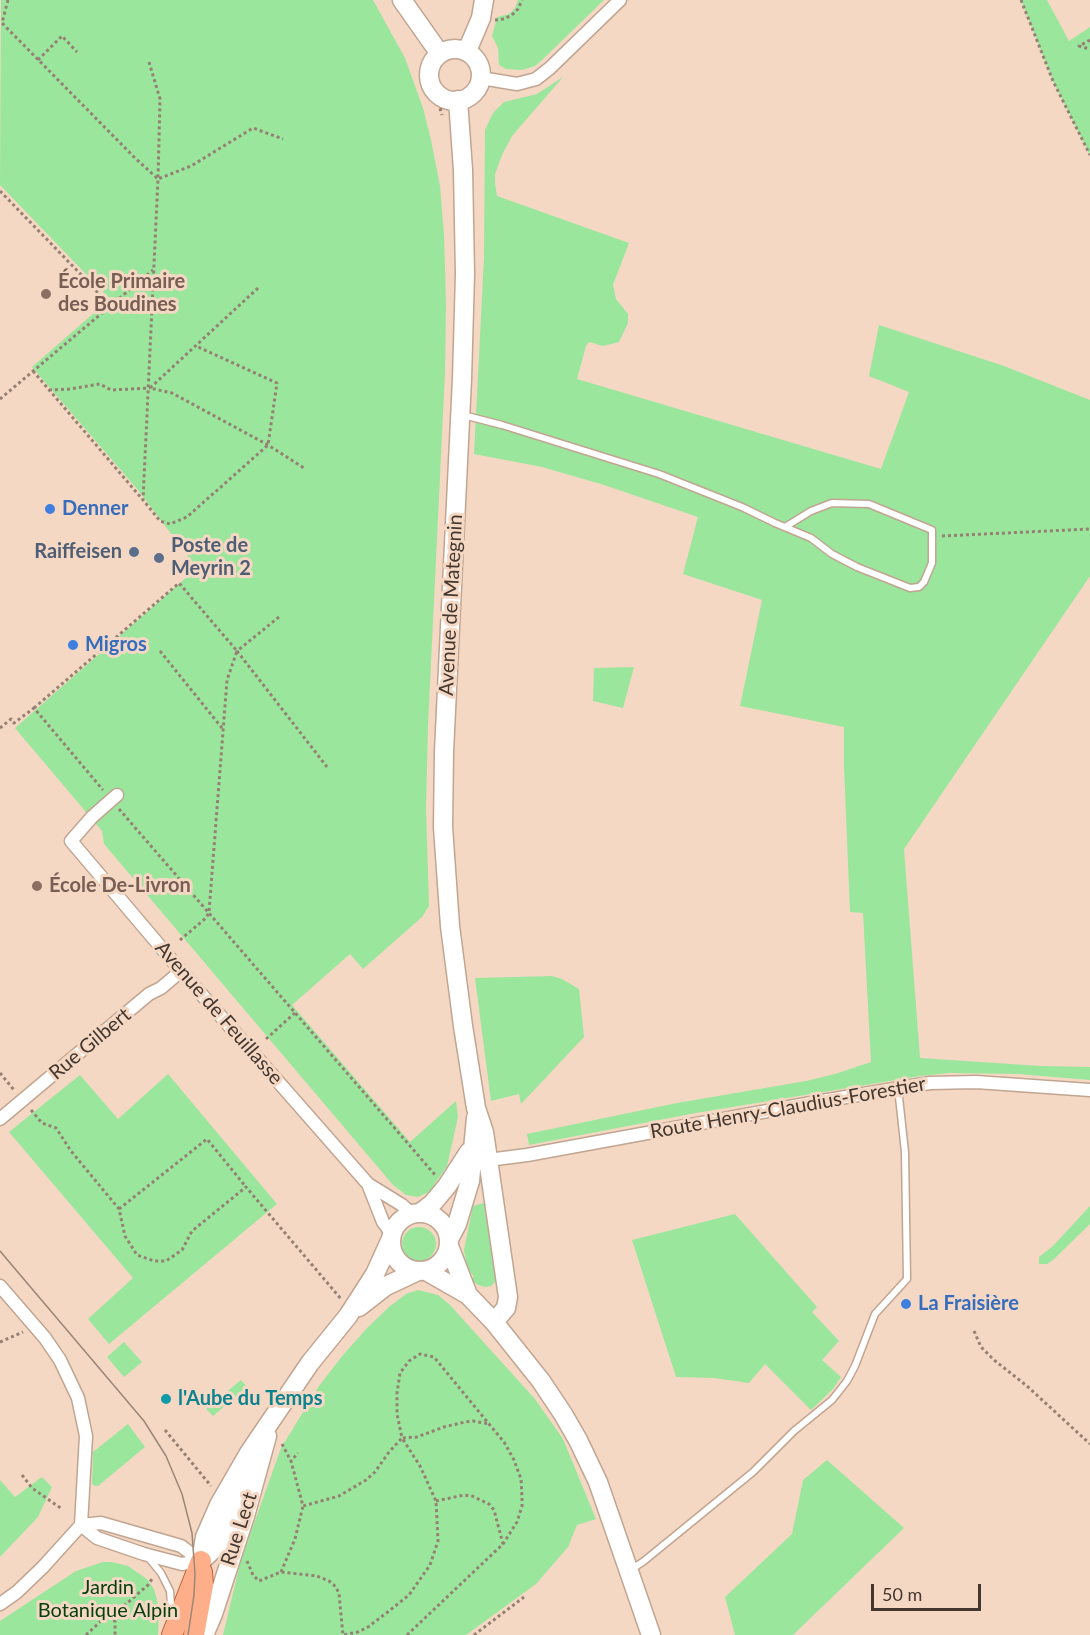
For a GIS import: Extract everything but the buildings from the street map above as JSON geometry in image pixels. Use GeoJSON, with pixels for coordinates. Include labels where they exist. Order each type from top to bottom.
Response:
{"type":"FeatureCollection","features":[{"type":"Feature","properties":{"kind":"main road"},"geometry":{"type":"LineString","coordinates":[[402,0],[440,54]]}},
{"type":"Feature","properties":{"kind":"main road"},"geometry":{"type":"LineString","coordinates":[[466,51],[481,18],[484,0]]}},
{"type":"Feature","properties":{"kind":"main road"},"geometry":{"type":"LineString","coordinates":[[455,49],[466,51],[479,65],[481,78],[473,93],[458,100],[443,98],[432,87],[429,77],[431,66],[440,54],[455,49]]}},
{"type":"Feature","properties":{"kind":"main road","name":"Avenue de Mategnin"},"geometry":{"type":"LineString","coordinates":[[458,100],[465,264],[444,752],[443,826],[454,964],[476,1108],[484,1132],[508,1297],[506,1308],[494,1322]]}},
{"type":"Feature","properties":{"kind":"main road","name":"Avenue de Mategnin"},"geometry":{"type":"LineString","coordinates":[[449,1242],[468,1187],[476,1108]]}},
{"type":"Feature","properties":{"kind":"main road","name":"Avenue de Mategnin"},"geometry":{"type":"LineString","coordinates":[[416,1214],[432,1204],[472,1148]]}},
{"type":"Feature","properties":{"kind":"main road"},"geometry":{"type":"LineString","coordinates":[[468,1295],[445,1228],[437,1219],[416,1214],[399,1221],[391,1238],[394,1256],[398,1262],[411,1270],[422,1271],[468,1295],[494,1322],[541,1381],[578,1440],[598,1482],[651,1635]]}},
{"type":"Feature","properties":{"kind":"main road","name":"Rue Lect"},"geometry":{"type":"LineString","coordinates":[[172,1635],[201,1561],[217,1546],[271,1422],[344,1308],[375,1274],[391,1238]]}},
{"type":"Feature","properties":{"kind":"main road"},"geometry":{"type":"LineString","coordinates":[[422,1271],[440,1264],[447,1253],[449,1242]]}},
{"type":"Feature","properties":{"kind":"main road","name":"Rue Lect"},"geometry":{"type":"LineString","coordinates":[[344,1308],[386,1286],[422,1271]]}},
{"type":"Feature","properties":{"kind":"main road","name":"Rue Lect"},"geometry":{"type":"LineString","coordinates":[[204,1635],[245,1516],[271,1422]]}},
{"type":"Feature","properties":{"kind":"main road","name":"Rue Lect"},"geometry":{"type":"LineString","coordinates":[[194,1635],[203,1585],[201,1561]]}},
{"type":"Feature","properties":{"kind":"street"},"geometry":{"type":"LineString","coordinates":[[481,78],[517,84],[536,79],[620,0]]}},
{"type":"Feature","properties":{"kind":"street","name":"Avenue de Feuillasse"},"geometry":{"type":"LineString","coordinates":[[117,795],[92,817],[71,841],[368,1184],[416,1214]]}},
{"type":"Feature","properties":{"kind":"street","name":"Rue Gilbert"},"geometry":{"type":"LineString","coordinates":[[0,1119],[149,994],[162,988],[181,970]]}},
{"type":"Feature","properties":{"kind":"street","name":"Route Henry-Claudius-Forestier"},"geometry":{"type":"LineString","coordinates":[[488,1160],[930,1083],[976,1082],[1090,1090]]}},
{"type":"Feature","properties":{"kind":"street","name":"Avenue de Feuillasse"},"geometry":{"type":"LineString","coordinates":[[368,1184],[391,1238]]}},
{"type":"Feature","properties":{"kind":"street"},"geometry":{"type":"LineString","coordinates":[[0,1286],[45,1338],[60,1360],[78,1398],[86,1436],[81,1525],[43,1568],[0,1604]]}},
{"type":"Feature","properties":{"kind":"street"},"geometry":{"type":"LineString","coordinates":[[81,1525],[101,1523],[181,1546],[201,1561]]}},
{"type":"Feature","properties":{"kind":"street"},"geometry":{"type":"LineString","coordinates":[[81,1525],[97,1538],[144,1554],[184,1564],[201,1561]]}},
{"type":"Feature","properties":{"kind":"lane"},"geometry":{"type":"LineString","coordinates":[[459,415],[502,425],[634,465],[742,507],[785,527],[811,538],[832,554],[857,567],[910,588],[919,587],[930,571],[932,530],[869,504],[832,503],[822,506],[785,527]]}},
{"type":"Feature","properties":{"kind":"lane"},"geometry":{"type":"LineString","coordinates":[[629,1571],[753,1472],[794,1431],[832,1400],[855,1366],[875,1314],[907,1279],[906,1152],[898,1087]]}},
{"type":"Feature","properties":{"kind":"lane"},"geometry":{"type":"LineString","coordinates":[[144,1554],[161,1573],[170,1591],[172,1635]]}},
{"type":"Feature","properties":{"kind":"path"},"geometry":{"type":"LineString","coordinates":[[8,0],[1,23],[158,179]]}},
{"type":"Feature","properties":{"kind":"path"},"geometry":{"type":"LineString","coordinates":[[493,20],[500,21],[512,15],[522,0]]}},
{"type":"Feature","properties":{"kind":"path"},"geometry":{"type":"LineString","coordinates":[[1021,0],[1053,81],[1090,155]]}},
{"type":"Feature","properties":{"kind":"path"},"geometry":{"type":"LineString","coordinates":[[38,60],[62,36],[77,52]]}},
{"type":"Feature","properties":{"kind":"path"},"geometry":{"type":"LineString","coordinates":[[1090,40],[1079,46],[1090,49]]}},
{"type":"Feature","properties":{"kind":"path"},"geometry":{"type":"LineString","coordinates":[[143,500],[150,388],[160,99],[149,62]]}},
{"type":"Feature","properties":{"kind":"path"},"geometry":{"type":"LineString","coordinates":[[158,179],[191,166],[253,128],[283,139]]}},
{"type":"Feature","properties":{"kind":"path"},"geometry":{"type":"LineString","coordinates":[[0,192],[94,288],[108,306]]}},
{"type":"Feature","properties":{"kind":"path"},"geometry":{"type":"LineString","coordinates":[[0,399],[153,270]]}},
{"type":"Feature","properties":{"kind":"path"},"geometry":{"type":"LineString","coordinates":[[150,388],[258,288]]}},
{"type":"Feature","properties":{"kind":"path"},"geometry":{"type":"LineString","coordinates":[[33,371],[160,521],[170,524],[187,517],[268,445],[278,383],[196,346]]}},
{"type":"Feature","properties":{"kind":"path"},"geometry":{"type":"LineString","coordinates":[[49,390],[100,384],[111,390],[150,388],[172,393],[268,445],[304,468]]}},
{"type":"Feature","properties":{"kind":"path"},"geometry":{"type":"LineString","coordinates":[[932,536],[1090,529]]}},
{"type":"Feature","properties":{"kind":"path"},"geometry":{"type":"LineString","coordinates":[[34,708],[179,583],[237,651],[327,767]]}},
{"type":"Feature","properties":{"kind":"path"},"geometry":{"type":"LineString","coordinates":[[180,940],[206,918],[209,912],[227,680],[237,651],[279,618]]}},
{"type":"Feature","properties":{"kind":"path"},"geometry":{"type":"LineString","coordinates":[[160,651],[223,729]]}},
{"type":"Feature","properties":{"kind":"path"},"geometry":{"type":"LineString","coordinates":[[209,912],[440,1182]]}},
{"type":"Feature","properties":{"kind":"path"},"geometry":{"type":"LineString","coordinates":[[266,1039],[295,1013]]}},
{"type":"Feature","properties":{"kind":"path"},"geometry":{"type":"LineString","coordinates":[[0,1073],[14,1090]]}},
{"type":"Feature","properties":{"kind":"path"},"geometry":{"type":"LineString","coordinates":[[30,1109],[42,1123],[56,1128],[71,1151],[119,1209],[125,1236],[138,1255],[154,1261],[166,1261],[182,1250],[192,1231],[246,1187]]}},
{"type":"Feature","properties":{"kind":"path"},"geometry":{"type":"LineString","coordinates":[[119,1209],[207,1139],[344,1308]]}},
{"type":"Feature","properties":{"kind":"path"},"geometry":{"type":"LineString","coordinates":[[0,1342],[25,1331]]}},
{"type":"Feature","properties":{"kind":"path"},"geometry":{"type":"LineString","coordinates":[[974,1331],[981,1347],[994,1360],[1027,1386],[1090,1444]]}},
{"type":"Feature","properties":{"kind":"path"},"geometry":{"type":"LineString","coordinates":[[239,1555],[246,1560],[253,1575],[259,1581],[281,1572],[317,1576],[329,1581],[336,1587],[339,1594],[343,1635],[368,1627],[409,1594],[430,1564],[438,1541],[436,1501],[420,1466],[402,1438],[397,1414],[397,1393],[400,1373],[409,1361],[420,1354],[434,1357],[509,1451],[521,1479],[522,1506],[517,1522],[503,1544],[407,1635]]}},
{"type":"Feature","properties":{"kind":"path"},"geometry":{"type":"LineString","coordinates":[[303,1506],[339,1496],[366,1480],[402,1438],[417,1437],[473,1420],[489,1424]]}},
{"type":"Feature","properties":{"kind":"path"},"geometry":{"type":"LineString","coordinates":[[165,1430],[210,1483],[212,1493]]}},
{"type":"Feature","properties":{"kind":"path"},"geometry":{"type":"LineString","coordinates":[[280,1439],[291,1461],[303,1506],[295,1539],[281,1572]]}},
{"type":"Feature","properties":{"kind":"path"},"geometry":{"type":"LineString","coordinates":[[291,1461],[298,1453]]}},
{"type":"Feature","properties":{"kind":"path"},"geometry":{"type":"LineString","coordinates":[[22,1475],[33,1488],[62,1509]]}},
{"type":"Feature","properties":{"kind":"path"},"geometry":{"type":"LineString","coordinates":[[436,1501],[464,1495],[489,1504],[494,1510],[503,1544]]}},
{"type":"Feature","properties":{"kind":"path"},"geometry":{"type":"LineString","coordinates":[[86,1635],[148,1585],[152,1579]]}},
{"type":"Feature","properties":{"kind":"path"},"geometry":{"type":"LineString","coordinates":[[474,1635],[524,1598]]}},
{"type":"Feature","properties":{"kind":"path"},"geometry":{"type":"LineString","coordinates":[[112,1614],[115,1622],[115,1635]]}},
{"type":"Feature","properties":{"kind":"green space"},"geometry":{"type":"Polygon","coordinates":[[[1,0],[373,0],[405,58],[423,108],[440,186],[446,304],[445,373],[428,725],[426,808],[429,906],[422,917],[363,969],[350,954],[292,1005],[410,1142],[456,1101],[458,1117],[447,1166],[429,1192],[418,1197],[406,1195],[393,1185],[104,844],[102,831],[15,728],[197,568],[138,490],[32,367],[110,299],[0,185],[1,0]]]}},
{"type":"Feature","properties":{"kind":"green space"},"geometry":{"type":"Polygon","coordinates":[[[518,0],[604,0],[535,66],[522,70],[506,69],[499,65],[498,48],[492,36],[497,17],[509,14],[515,8],[518,0]]]}},
{"type":"Feature","properties":{"kind":"green space"},"geometry":{"type":"Polygon","coordinates":[[[1021,0],[1047,0],[1069,41],[1090,27],[1090,155],[1053,81],[1021,0]]]}},
{"type":"Feature","properties":{"kind":"green space"},"geometry":{"type":"Polygon","coordinates":[[[563,77],[512,136],[495,174],[495,183],[497,196],[629,243],[613,285],[616,299],[628,314],[628,323],[619,342],[603,346],[589,342],[577,379],[881,469],[909,392],[869,376],[879,325],[1004,366],[1090,400],[1090,576],[904,849],[920,1058],[1090,1067],[1090,1080],[1018,1074],[950,1073],[920,1076],[696,1113],[529,1145],[527,1134],[677,1103],[806,1081],[871,1062],[863,913],[850,912],[844,727],[740,706],[762,600],[683,574],[698,517],[542,467],[474,454],[484,257],[485,130],[493,113],[504,102],[537,94],[563,77]]]}},
{"type":"Feature","properties":{"kind":"green space"},"geometry":{"type":"Polygon","coordinates":[[[634,667],[623,708],[593,701],[594,668],[634,667]]]}},
{"type":"Feature","properties":{"kind":"green space"},"geometry":{"type":"Polygon","coordinates":[[[552,976],[579,989],[584,1037],[521,1104],[519,1094],[491,1101],[475,978],[552,976]]]}},
{"type":"Feature","properties":{"kind":"green space"},"geometry":{"type":"Polygon","coordinates":[[[168,1074],[277,1204],[109,1344],[88,1319],[133,1278],[9,1132],[80,1075],[118,1119],[168,1074]]]}},
{"type":"Feature","properties":{"kind":"green space"},"geometry":{"type":"Polygon","coordinates":[[[484,1203],[495,1276],[495,1282],[486,1287],[470,1279],[474,1277],[467,1267],[464,1250],[473,1206],[484,1203]]]}},
{"type":"Feature","properties":{"kind":"green space"},"geometry":{"type":"Polygon","coordinates":[[[1090,1206],[1090,1224],[1053,1260],[1047,1264],[1039,1264],[1039,1257],[1053,1246],[1090,1206]]]}},
{"type":"Feature","properties":{"kind":"green space"},"geometry":{"type":"Polygon","coordinates":[[[735,1214],[817,1307],[812,1312],[839,1341],[822,1360],[841,1377],[833,1389],[811,1410],[765,1364],[749,1383],[714,1378],[676,1377],[632,1240],[735,1214]]]}},
{"type":"Feature","properties":{"kind":"green space"},"geometry":{"type":"Polygon","coordinates":[[[419,1227],[431,1232],[436,1244],[431,1256],[419,1261],[407,1256],[402,1244],[407,1232],[419,1227]]]}},
{"type":"Feature","properties":{"kind":"green space"},"geometry":{"type":"Polygon","coordinates":[[[418,1290],[438,1295],[450,1305],[535,1399],[563,1439],[596,1519],[577,1525],[568,1547],[536,1584],[466,1635],[223,1635],[241,1560],[281,1448],[319,1386],[343,1355],[389,1307],[406,1294],[418,1290]]]}},
{"type":"Feature","properties":{"kind":"green space"},"geometry":{"type":"Polygon","coordinates":[[[124,1342],[142,1362],[124,1377],[107,1357],[124,1342]]]}},
{"type":"Feature","properties":{"kind":"green space"},"geometry":{"type":"Polygon","coordinates":[[[241,1380],[247,1387],[213,1416],[206,1409],[241,1380]]]}},
{"type":"Feature","properties":{"kind":"green space"},"geometry":{"type":"Polygon","coordinates":[[[128,1424],[145,1447],[98,1486],[95,1486],[92,1484],[93,1452],[128,1424]]]}},
{"type":"Feature","properties":{"kind":"green space"},"geometry":{"type":"Polygon","coordinates":[[[827,1460],[904,1528],[793,1635],[735,1635],[725,1597],[792,1534],[803,1480],[827,1460]]]}},
{"type":"Feature","properties":{"kind":"green space"},"geometry":{"type":"Polygon","coordinates":[[[42,1477],[52,1487],[38,1517],[0,1557],[0,1480],[15,1497],[42,1477]]]}},
{"type":"Feature","properties":{"kind":"green space","name":"Jardin Botanique Alpin"},"geometry":{"type":"Polygon","coordinates":[[[103,1562],[128,1566],[147,1579],[154,1589],[157,1600],[158,1635],[0,1635],[0,1621],[76,1571],[103,1562]]]}},
{"type":"Feature","properties":{"kind":"tram line"},"geometry":{"type":"LineString","coordinates":[[0,1251],[144,1421],[166,1456],[182,1494],[192,1533],[195,1574],[188,1635]]}},
{"type":"Feature","properties":{"kind":"place","name":"École Primaire des Boudines"},"geometry":{"type":"Point","coordinates":[46,294]}},
{"type":"Feature","properties":{"kind":"place","name":"Denner"},"geometry":{"type":"Point","coordinates":[50,509]}},
{"type":"Feature","properties":{"kind":"place","name":"Raiffeisen"},"geometry":{"type":"Point","coordinates":[134,552]}},
{"type":"Feature","properties":{"kind":"place","name":"Poste de Meyrin 2"},"geometry":{"type":"Point","coordinates":[159,558]}},
{"type":"Feature","properties":{"kind":"place","name":"Migros"},"geometry":{"type":"Point","coordinates":[73,645]}},
{"type":"Feature","properties":{"kind":"place","name":"École De-Livron"},"geometry":{"type":"Point","coordinates":[37,886]}},
{"type":"Feature","properties":{"kind":"place","name":"La Fraisière"},"geometry":{"type":"Point","coordinates":[906,1304]}},
{"type":"Feature","properties":{"kind":"place","name":"l'Aube du Temps"},"geometry":{"type":"Point","coordinates":[166,1399]}}]}
